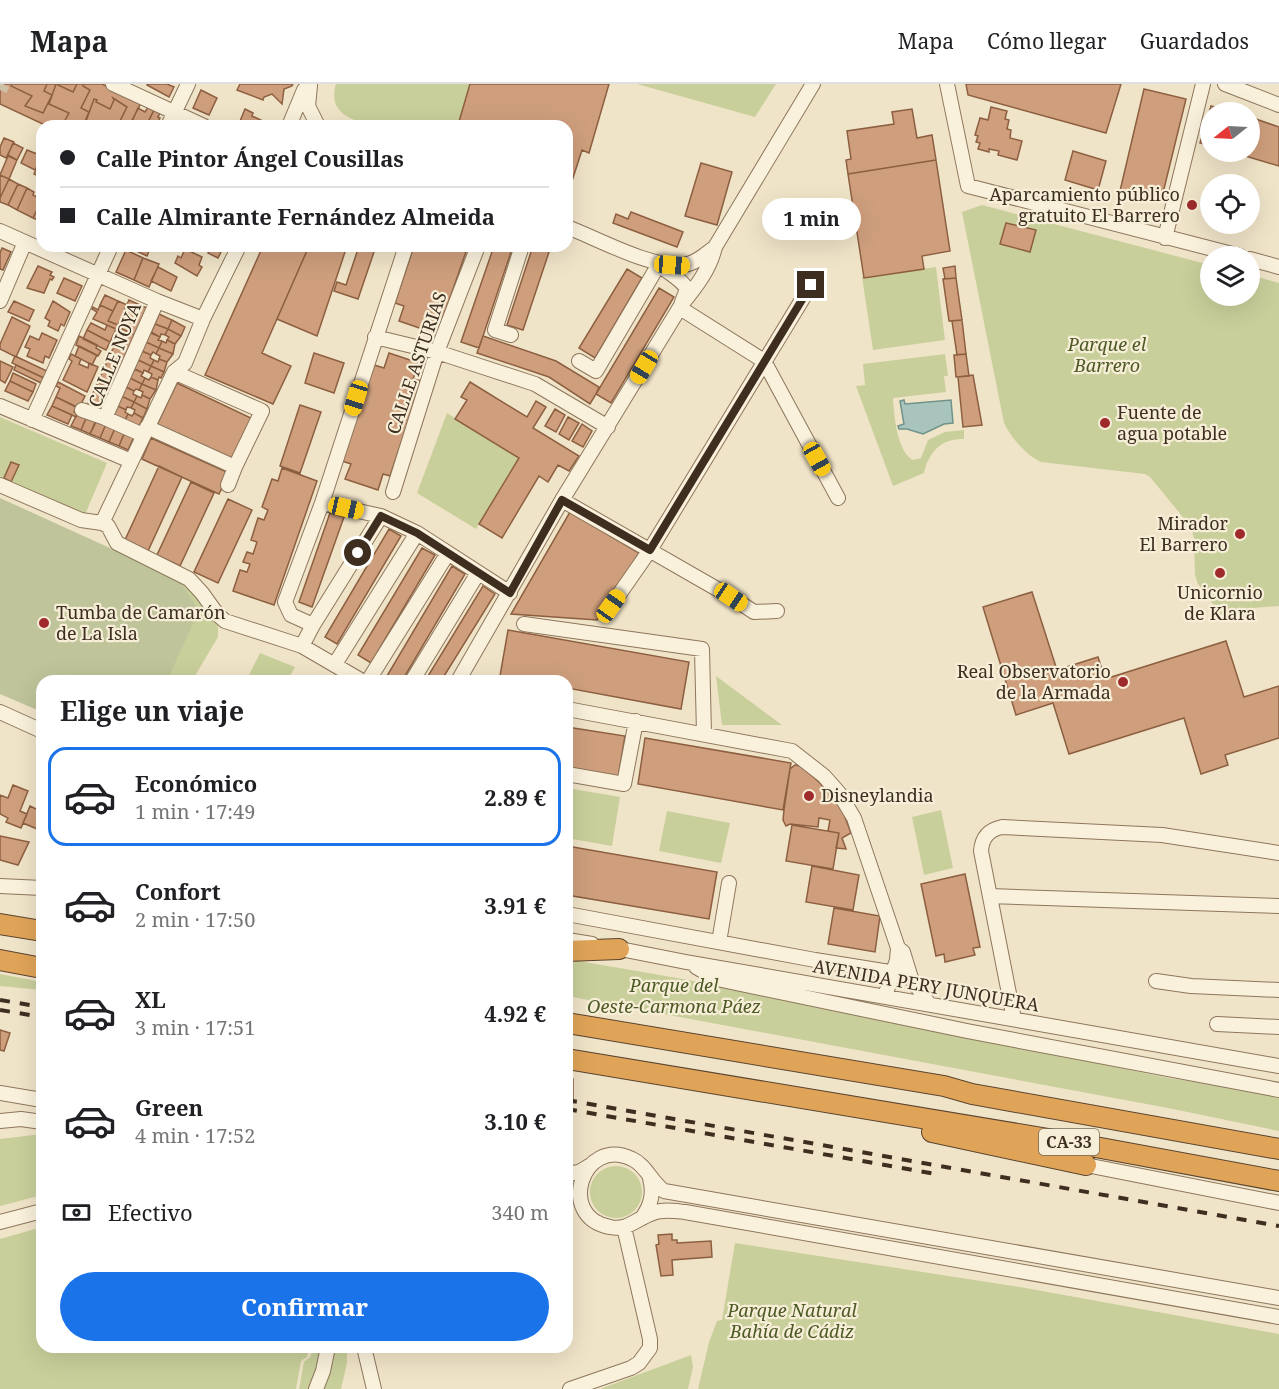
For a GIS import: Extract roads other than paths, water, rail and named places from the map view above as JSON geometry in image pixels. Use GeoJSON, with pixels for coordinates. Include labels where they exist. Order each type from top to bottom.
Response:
{"type":"FeatureCollection","features":[{"type":"Feature","properties":{"kind":"highway"},"geometry":{"type":"LineString","coordinates":[[0,924],[36,930]]}},
{"type":"Feature","properties":{"kind":"highway"},"geometry":{"type":"LineString","coordinates":[[573,951],[620,949]]}},
{"type":"Feature","properties":{"kind":"highway"},"geometry":{"type":"LineString","coordinates":[[0,960],[36,967]]}},
{"type":"Feature","properties":{"kind":"highway"},"geometry":{"type":"LineString","coordinates":[[573,1012],[597,1017],[628,1034]]}},
{"type":"Feature","properties":{"kind":"highway","name":"CA-33"},"geometry":{"type":"LineString","coordinates":[[573,1024],[944,1086],[972,1094],[1279,1149]]}},
{"type":"Feature","properties":{"kind":"highway","name":"CA-33"},"geometry":{"type":"LineString","coordinates":[[573,1060],[1090,1146],[1279,1181]]}},
{"type":"Feature","properties":{"kind":"highway"},"geometry":{"type":"LineString","coordinates":[[859,1107],[892,1124],[1086,1164]]}},
{"type":"Feature","properties":{"kind":"street"},"geometry":{"type":"LineString","coordinates":[[113,84],[192,120]]}},
{"type":"Feature","properties":{"kind":"street"},"geometry":{"type":"LineString","coordinates":[[171,120],[188,84]]}},
{"type":"Feature","properties":{"kind":"street"},"geometry":{"type":"LineString","coordinates":[[292,120],[304,90],[310,84]]}},
{"type":"Feature","properties":{"kind":"street"},"geometry":{"type":"LineString","coordinates":[[310,84],[308,106],[315,120]]}},
{"type":"Feature","properties":{"kind":"street"},"geometry":{"type":"LineString","coordinates":[[462,675],[562,500],[681,306],[695,289],[712,259],[715,247],[813,84]]}},
{"type":"Feature","properties":{"kind":"street"},"geometry":{"type":"LineString","coordinates":[[947,84],[968,186],[1200,246]]}},
{"type":"Feature","properties":{"kind":"street"},"geometry":{"type":"LineString","coordinates":[[1165,238],[1203,84]]}},
{"type":"Feature","properties":{"kind":"street"},"geometry":{"type":"LineString","coordinates":[[1225,84],[1279,105]]}},
{"type":"Feature","properties":{"kind":"street"},"geometry":{"type":"LineString","coordinates":[[573,229],[659,264],[684,266],[696,261],[715,247]]}},
{"type":"Feature","properties":{"kind":"street"},"geometry":{"type":"LineString","coordinates":[[0,231],[36,246]]}},
{"type":"Feature","properties":{"kind":"street"},"geometry":{"type":"LineString","coordinates":[[0,302],[26,242]]}},
{"type":"Feature","properties":{"kind":"street"},"geometry":{"type":"LineString","coordinates":[[49,252],[157,301],[203,318]]}},
{"type":"Feature","properties":{"kind":"street"},"geometry":{"type":"LineString","coordinates":[[32,420],[108,252]]}},
{"type":"Feature","properties":{"kind":"street"},"geometry":{"type":"LineString","coordinates":[[102,522],[174,372],[185,363],[203,318],[235,252]]}},
{"type":"Feature","properties":{"kind":"street"},"geometry":{"type":"LineString","coordinates":[[313,625],[291,615],[285,602],[322,503],[404,252]]}},
{"type":"Feature","properties":{"kind":"street","name":"CALLE ASTURIAS"},"geometry":{"type":"LineString","coordinates":[[393,492],[437,352],[476,252]]}},
{"type":"Feature","properties":{"kind":"street"},"geometry":{"type":"LineString","coordinates":[[511,335],[495,330],[520,252]]}},
{"type":"Feature","properties":{"kind":"street"},"geometry":{"type":"LineString","coordinates":[[1260,262],[1279,267]]}},
{"type":"Feature","properties":{"kind":"street"},"geometry":{"type":"LineString","coordinates":[[659,264],[668,273],[684,282],[687,289],[681,306]]}},
{"type":"Feature","properties":{"kind":"street"},"geometry":{"type":"LineString","coordinates":[[579,361],[596,372],[659,264]]}},
{"type":"Feature","properties":{"kind":"street"},"geometry":{"type":"LineString","coordinates":[[611,606],[650,550],[811,285]]}},
{"type":"Feature","properties":{"kind":"street","name":"CALLE NOYA"},"geometry":{"type":"LineString","coordinates":[[157,301],[105,418],[145,431],[235,467]]}},
{"type":"Feature","properties":{"kind":"street"},"geometry":{"type":"LineString","coordinates":[[681,306],[764,361],[838,498]]}},
{"type":"Feature","properties":{"kind":"street"},"geometry":{"type":"LineString","coordinates":[[375,337],[437,352],[535,384],[608,427]]}},
{"type":"Feature","properties":{"kind":"street"},"geometry":{"type":"LineString","coordinates":[[174,372],[262,411],[228,485]]}},
{"type":"Feature","properties":{"kind":"street"},"geometry":{"type":"LineString","coordinates":[[0,406],[131,461]]}},
{"type":"Feature","properties":{"kind":"street"},"geometry":{"type":"LineString","coordinates":[[82,410],[105,418]]}},
{"type":"Feature","properties":{"kind":"street"},"geometry":{"type":"LineString","coordinates":[[0,485],[81,520],[102,522],[108,526],[117,543],[189,579],[225,621],[302,646],[352,675]]}},
{"type":"Feature","properties":{"kind":"street"},"geometry":{"type":"LineString","coordinates":[[562,500],[754,612],[777,611]]}},
{"type":"Feature","properties":{"kind":"street"},"geometry":{"type":"LineString","coordinates":[[322,503],[381,516],[417,533],[510,593]]}},
{"type":"Feature","properties":{"kind":"street"},"geometry":{"type":"LineString","coordinates":[[302,646],[381,516]]}},
{"type":"Feature","properties":{"kind":"street"},"geometry":{"type":"LineString","coordinates":[[334,664],[417,533]]}},
{"type":"Feature","properties":{"kind":"street"},"geometry":{"type":"LineString","coordinates":[[372,675],[448,553]]}},
{"type":"Feature","properties":{"kind":"street"},"geometry":{"type":"LineString","coordinates":[[416,675],[478,573]]}},
{"type":"Feature","properties":{"kind":"street"},"geometry":{"type":"LineString","coordinates":[[524,624],[702,650],[704,734]]}},
{"type":"Feature","properties":{"kind":"street"},"geometry":{"type":"LineString","coordinates":[[573,710],[792,751],[824,776],[839,793],[854,818],[898,948],[885,996]]}},
{"type":"Feature","properties":{"kind":"street"},"geometry":{"type":"LineString","coordinates":[[0,712],[36,727]]}},
{"type":"Feature","properties":{"kind":"street"},"geometry":{"type":"LineString","coordinates":[[573,775],[624,784],[636,721]]}},
{"type":"Feature","properties":{"kind":"street"},"geometry":{"type":"LineString","coordinates":[[1014,1019],[981,851],[989,832],[1002,827],[1162,835],[1279,853]]}},
{"type":"Feature","properties":{"kind":"street"},"geometry":{"type":"LineString","coordinates":[[719,942],[729,883]]}},
{"type":"Feature","properties":{"kind":"street"},"geometry":{"type":"LineString","coordinates":[[0,886],[36,888]]}},
{"type":"Feature","properties":{"kind":"street"},"geometry":{"type":"LineString","coordinates":[[990,896],[1279,906]]}},
{"type":"Feature","properties":{"kind":"street"},"geometry":{"type":"LineString","coordinates":[[573,915],[902,974],[911,978]]}},
{"type":"Feature","properties":{"kind":"street","name":"AVENIDA PERY JUNQUERA"},"geometry":{"type":"LineString","coordinates":[[573,941],[1279,1066]]}},
{"type":"Feature","properties":{"kind":"street"},"geometry":{"type":"LineString","coordinates":[[898,948],[903,952],[911,978],[928,1004]]}},
{"type":"Feature","properties":{"kind":"street"},"geometry":{"type":"LineString","coordinates":[[686,962],[717,979],[967,1031],[1279,1090]]}},
{"type":"Feature","properties":{"kind":"street"},"geometry":{"type":"LineString","coordinates":[[1156,981],[1191,986],[1279,990]]}},
{"type":"Feature","properties":{"kind":"street"},"geometry":{"type":"LineString","coordinates":[[1218,1024],[1279,1027]]}},
{"type":"Feature","properties":{"kind":"street"},"geometry":{"type":"LineString","coordinates":[[0,1093],[36,1099]]}},
{"type":"Feature","properties":{"kind":"street"},"geometry":{"type":"LineString","coordinates":[[0,1120],[36,1121]]}},
{"type":"Feature","properties":{"kind":"street"},"geometry":{"type":"LineString","coordinates":[[573,1173],[579,1172],[599,1159],[610,1155],[622,1155],[643,1166],[655,1185],[664,1191],[1279,1298]]}},
{"type":"Feature","properties":{"kind":"street"},"geometry":{"type":"LineString","coordinates":[[1086,1164],[1279,1203]]}},
{"type":"Feature","properties":{"kind":"street"},"geometry":{"type":"LineString","coordinates":[[585,1211],[580,1200],[580,1184],[589,1166]]}},
{"type":"Feature","properties":{"kind":"street"},"geometry":{"type":"LineString","coordinates":[[642,1218],[652,1199],[650,1176]]}},
{"type":"Feature","properties":{"kind":"street"},"geometry":{"type":"LineString","coordinates":[[573,1201],[592,1219],[612,1228],[624,1227],[654,1212],[685,1212],[1279,1317]]}},
{"type":"Feature","properties":{"kind":"street"},"geometry":{"type":"LineString","coordinates":[[0,1222],[36,1213]]}},
{"type":"Feature","properties":{"kind":"street"},"geometry":{"type":"LineString","coordinates":[[570,1389],[631,1368],[639,1363],[650,1348],[624,1227]]}},
{"type":"Feature","properties":{"kind":"street"},"geometry":{"type":"LineString","coordinates":[[316,1389],[327,1353]]}},
{"type":"Feature","properties":{"kind":"street"},"geometry":{"type":"LineString","coordinates":[[366,1353],[374,1389]]}},
{"type":"Feature","properties":{"kind":"street"},"geometry":{"type":"LineString","coordinates":[[365,1389],[369,1366]]}},
{"type":"Feature","properties":{"kind":"water"},"geometry":{"type":"Polygon","coordinates":[[[904,400],[905,404],[951,400],[953,423],[944,424],[923,434],[899,429],[898,426],[904,424],[900,401],[904,400]]]}},
{"type":"Feature","properties":{"kind":"tunnel"},"geometry":{"type":"LineString","coordinates":[[0,90],[3,84]]}},
{"type":"Feature","properties":{"kind":"railway"},"geometry":{"type":"LineString","coordinates":[[0,1000],[36,1006]]}},
{"type":"Feature","properties":{"kind":"railway"},"geometry":{"type":"LineString","coordinates":[[0,1010],[36,1016]]}},
{"type":"Feature","properties":{"kind":"railway"},"geometry":{"type":"LineString","coordinates":[[573,1101],[1279,1226]]}},
{"type":"Feature","properties":{"kind":"railway"},"geometry":{"type":"LineString","coordinates":[[573,1110],[936,1174]]}},
{"type":"Feature","properties":{"kind":"place","name":"Aparcamiento público gratuito El Barrero"},"geometry":{"type":"Point","coordinates":[1192,205]}},
{"type":"Feature","properties":{"kind":"place","name":"Fuente de agua potable"},"geometry":{"type":"Point","coordinates":[1105,423]}},
{"type":"Feature","properties":{"kind":"place","name":"Mirador El Barrero"},"geometry":{"type":"Point","coordinates":[1240,534]}},
{"type":"Feature","properties":{"kind":"place","name":"Unicornio de Klara"},"geometry":{"type":"Point","coordinates":[1220,573]}},
{"type":"Feature","properties":{"kind":"place","name":"Tumba de Camarón de La Isla"},"geometry":{"type":"Point","coordinates":[44,623]}},
{"type":"Feature","properties":{"kind":"place","name":"Real Observatorio de la Armada"},"geometry":{"type":"Point","coordinates":[1123,682]}},
{"type":"Feature","properties":{"kind":"place","name":"Disneylandia"},"geometry":{"type":"Point","coordinates":[809,796]}},
{"type":"Feature","properties":{"kind":"park label","name":"Parque el Barrero"},"geometry":{"type":"Point","coordinates":[1107,355]}},
{"type":"Feature","properties":{"kind":"park label","name":"Parque del Oeste-Carmona Páez"},"geometry":{"type":"Point","coordinates":[674,996]}},
{"type":"Feature","properties":{"kind":"park label","name":"Parque Natural Bahía de Cádiz"},"geometry":{"type":"Point","coordinates":[792,1321]}}]}
